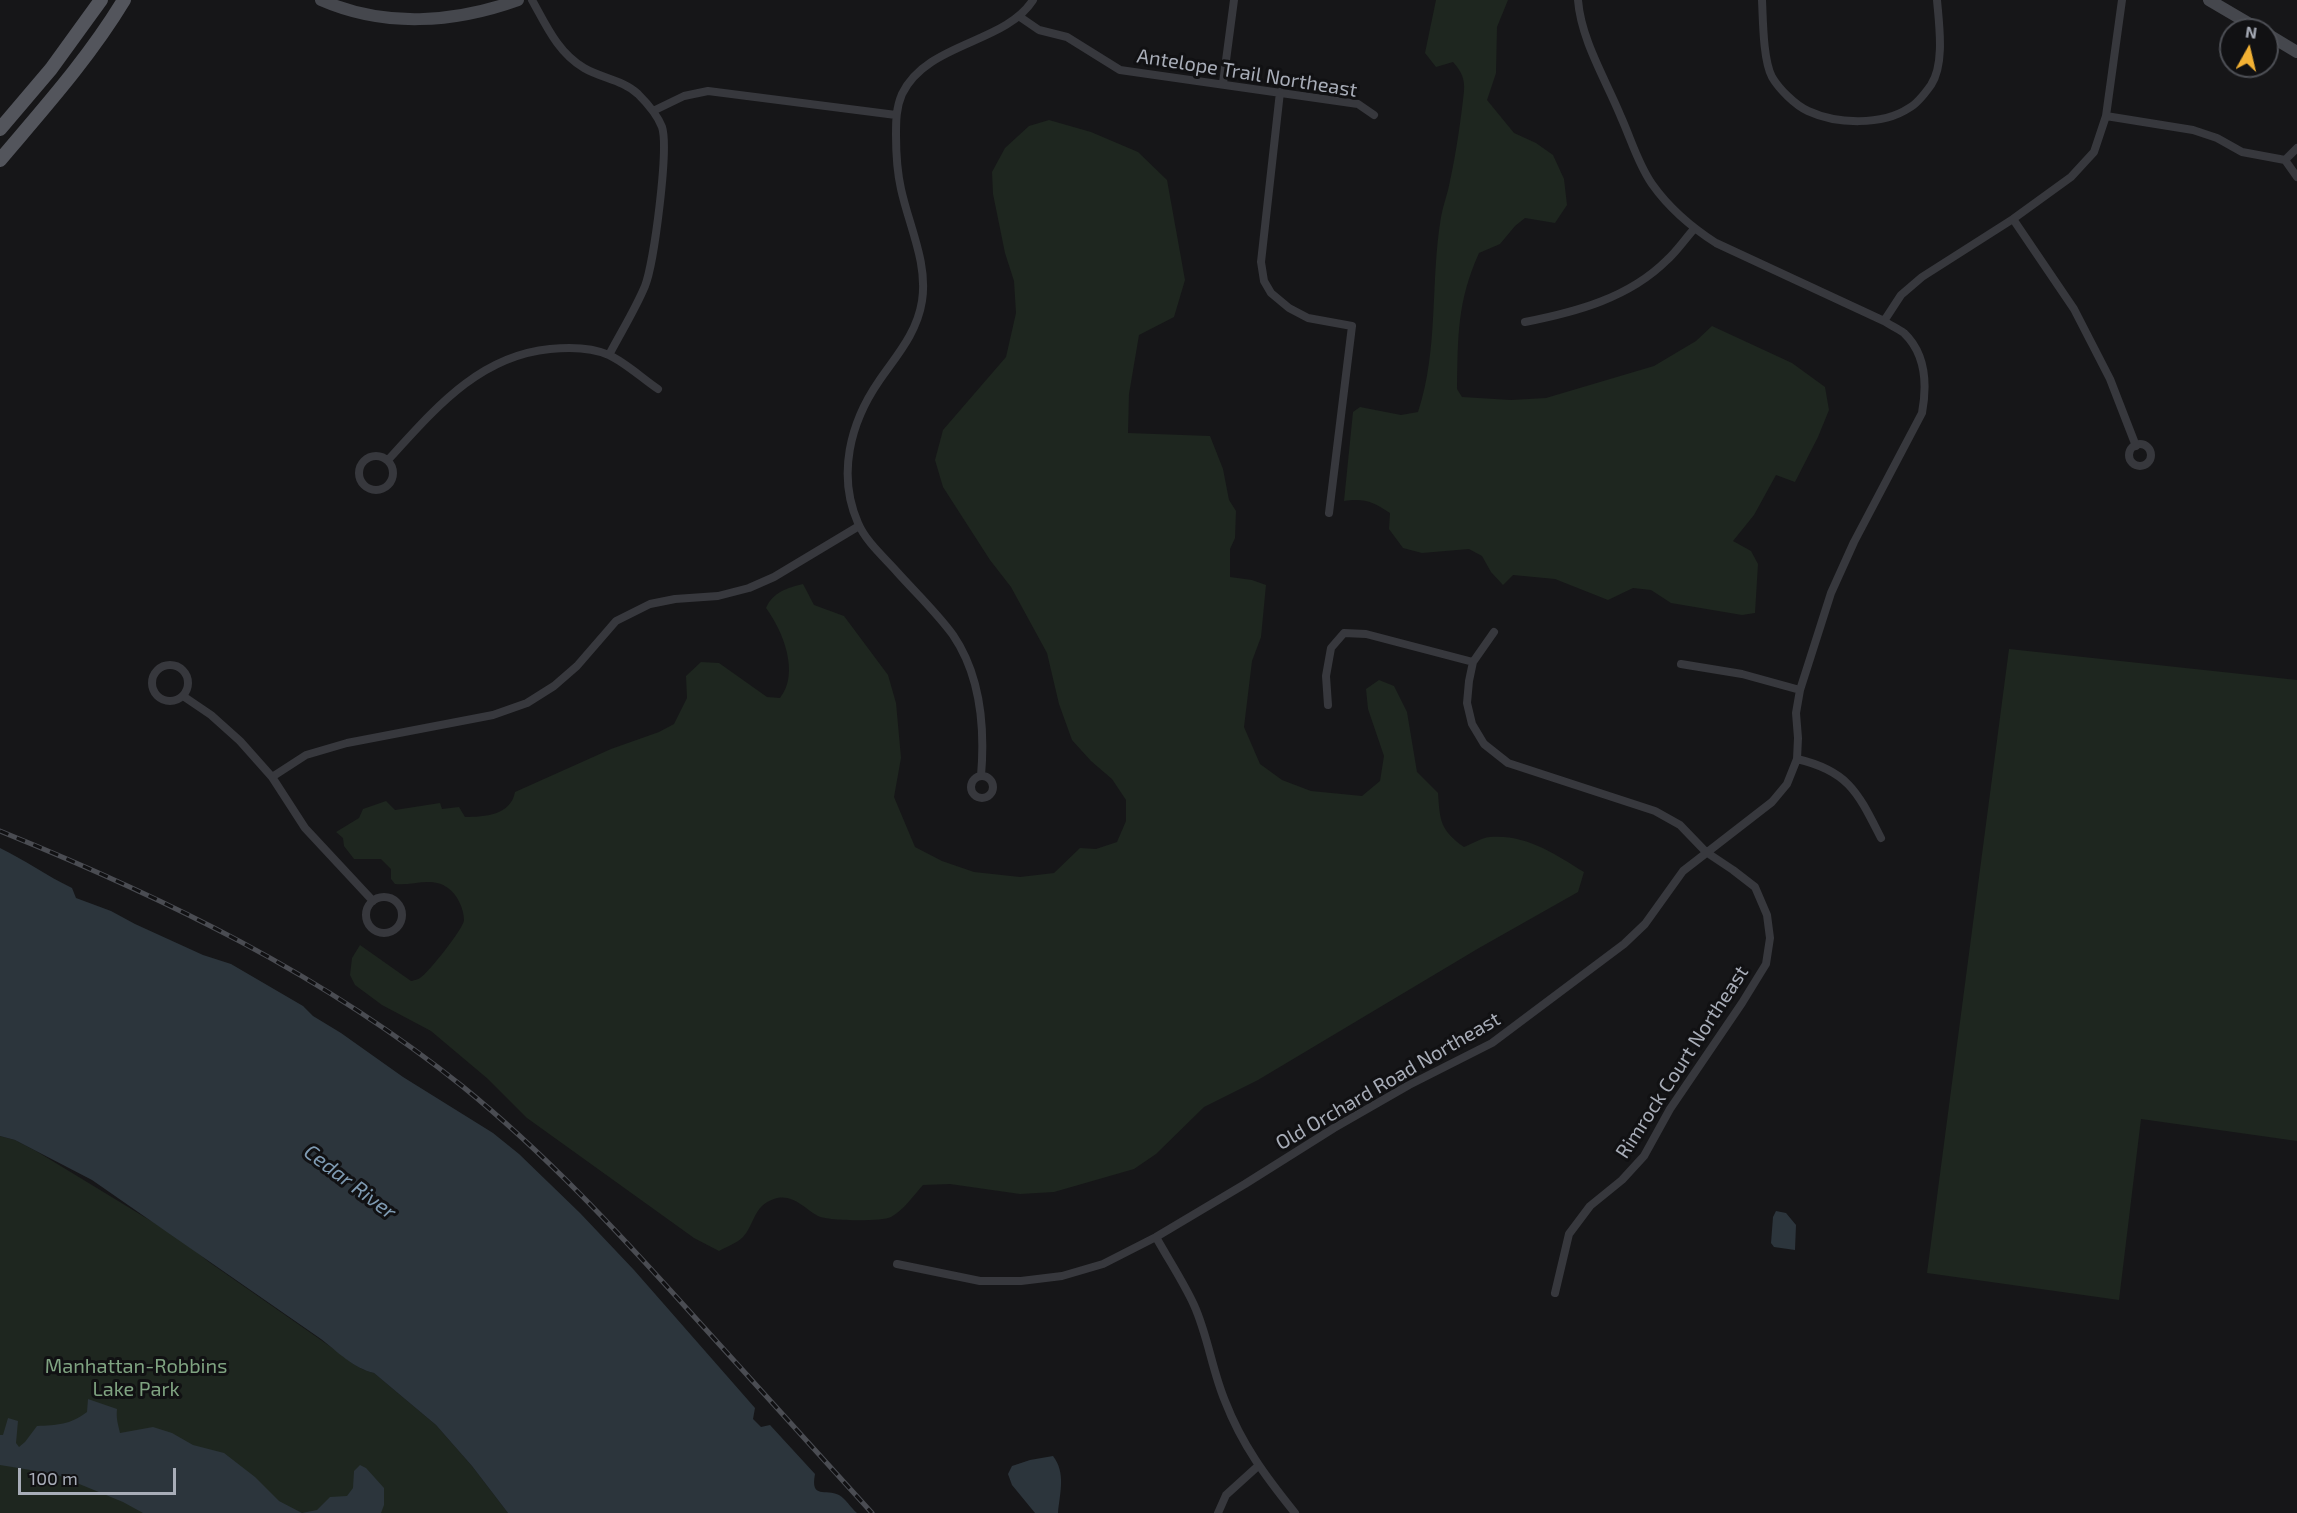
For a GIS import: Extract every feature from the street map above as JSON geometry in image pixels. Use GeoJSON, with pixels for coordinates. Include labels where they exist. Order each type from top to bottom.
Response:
{"type":"FeatureCollection","features":[{"type":"Feature","properties":{"kind":"main road"},"geometry":{"type":"LineString","coordinates":[[0,129],[51,69],[101,0]]}},
{"type":"Feature","properties":{"kind":"main road"},"geometry":{"type":"LineString","coordinates":[[0,160],[71,77],[103,35],[124,0]]}},
{"type":"Feature","properties":{"kind":"street"},"geometry":{"type":"LineString","coordinates":[[321,0],[369,16],[404,20],[442,19],[472,14],[518,0]]}},
{"type":"Feature","properties":{"kind":"street"},"geometry":{"type":"LineString","coordinates":[[532,0],[555,42],[567,54],[584,68],[615,80],[636,92],[653,111],[662,128],[665,147],[653,254],[645,285],[609,355]]}},
{"type":"Feature","properties":{"kind":"street"},"geometry":{"type":"LineString","coordinates":[[981,776],[982,719],[975,686],[966,660],[952,635],[859,526],[849,497],[847,471],[851,441],[860,413],[915,328],[922,300],[923,269],[901,190],[896,154],[896,115],[902,94],[916,75],[936,59],[1020,17],[1033,0]]}},
{"type":"Feature","properties":{"kind":"street"},"geometry":{"type":"LineString","coordinates":[[1223,83],[1234,0]]}},
{"type":"Feature","properties":{"kind":"street","name":"Old Orchard Road Northeast"},"geometry":{"type":"LineString","coordinates":[[897,1264],[935,1274],[980,1281],[1021,1281],[1062,1276],[1103,1264],[1156,1237],[1334,1128],[1409,1085],[1492,1043],[1624,944],[1645,924],[1683,871],[1772,802],[1787,784],[1797,759],[1796,713],[1800,690],[1831,593],[1854,542],[1922,412],[1926,393],[1924,372],[1917,352],[1904,333],[1884,321],[1716,243],[1694,229],[1672,209],[1651,183],[1641,162],[1588,38],[1578,0]]}},
{"type":"Feature","properties":{"kind":"street"},"geometry":{"type":"LineString","coordinates":[[1762,0],[1765,47],[1771,76],[1792,101],[1806,111],[1824,117],[1850,120],[1877,120],[1910,108],[1932,83],[1940,56],[1937,0]]}},
{"type":"Feature","properties":{"kind":"street"},"geometry":{"type":"LineString","coordinates":[[1884,321],[1901,295],[1922,277],[2013,219],[2072,177],[2094,152],[2106,116],[2122,0]]}},
{"type":"Feature","properties":{"kind":"street"},"geometry":{"type":"LineString","coordinates":[[2209,0],[2240,18]]}},
{"type":"Feature","properties":{"kind":"street","name":"Antelope Trail Northeast"},"geometry":{"type":"LineString","coordinates":[[1020,17],[1039,30],[1067,37],[1120,69],[1358,104],[1374,115]]}},
{"type":"Feature","properties":{"kind":"street"},"geometry":{"type":"LineString","coordinates":[[2279,41],[2297,52]]}},
{"type":"Feature","properties":{"kind":"street"},"geometry":{"type":"LineString","coordinates":[[653,111],[684,96],[708,91],[896,115]]}},
{"type":"Feature","properties":{"kind":"street"},"geometry":{"type":"LineString","coordinates":[[1280,92],[1261,262],[1264,281],[1270,293],[1289,308],[1308,318],[1352,327],[1329,513]]}},
{"type":"Feature","properties":{"kind":"street"},"geometry":{"type":"LineString","coordinates":[[2106,116],[2193,130],[2217,138],[2242,152],[2285,160],[2297,177]]}},
{"type":"Feature","properties":{"kind":"street"},"geometry":{"type":"LineString","coordinates":[[2285,160],[2297,148]]}},
{"type":"Feature","properties":{"kind":"street"},"geometry":{"type":"LineString","coordinates":[[2013,219],[2074,309],[2110,379],[2136,446]]}},
{"type":"Feature","properties":{"kind":"street"},"geometry":{"type":"LineString","coordinates":[[1525,322],[1567,314],[1602,302],[1638,283],[1667,261],[1694,229]]}},
{"type":"Feature","properties":{"kind":"street"},"geometry":{"type":"LineString","coordinates":[[388,460],[453,391],[492,365],[532,351],[571,347],[609,355],[658,389]]}},
{"type":"Feature","properties":{"kind":"street"},"geometry":{"type":"LineString","coordinates":[[376,456],[388,460],[393,469],[393,480],[390,485],[375,491],[365,487],[359,476],[361,465],[365,460],[376,456]]}},
{"type":"Feature","properties":{"kind":"street"},"geometry":{"type":"LineString","coordinates":[[272,777],[306,755],[347,743],[493,715],[527,703],[554,686],[577,666],[616,621],[650,604],[675,599],[718,596],[748,588],[774,577],[859,526]]}},
{"type":"Feature","properties":{"kind":"street"},"geometry":{"type":"LineString","coordinates":[[1328,705],[1326,676],[1331,648],[1344,633],[1366,634],[1473,662],[1494,632]]}},
{"type":"Feature","properties":{"kind":"street","name":"Rimrock Court Northeast"},"geometry":{"type":"LineString","coordinates":[[1473,662],[1467,703],[1472,724],[1484,744],[1508,763],[1655,811],[1680,825],[1706,852],[1755,887],[1767,915],[1770,938],[1766,964],[1670,1109],[1644,1156],[1622,1180],[1590,1206],[1569,1234],[1555,1293]]}},
{"type":"Feature","properties":{"kind":"street"},"geometry":{"type":"LineString","coordinates":[[1681,664],[1742,674],[1800,690]]}},
{"type":"Feature","properties":{"kind":"street"},"geometry":{"type":"LineString","coordinates":[[166,666],[182,670],[186,675],[188,686],[183,696],[172,701],[160,699],[152,683],[156,672],[166,666]]}},
{"type":"Feature","properties":{"kind":"street"},"geometry":{"type":"LineString","coordinates":[[183,696],[211,715],[240,741],[272,777],[305,828],[373,901]]}},
{"type":"Feature","properties":{"kind":"street"},"geometry":{"type":"LineString","coordinates":[[1797,759],[1819,764],[1839,775],[1854,790],[1881,838]]}},
{"type":"Feature","properties":{"kind":"street"},"geometry":{"type":"LineString","coordinates":[[384,897],[390,898],[399,905],[402,916],[398,927],[387,933],[376,931],[371,927],[366,911],[373,901],[384,897]]}},
{"type":"Feature","properties":{"kind":"street"},"geometry":{"type":"LineString","coordinates":[[1156,1237],[1193,1304],[1205,1334],[1224,1399],[1258,1466],[1295,1513]]}},
{"type":"Feature","properties":{"kind":"street"},"geometry":{"type":"LineString","coordinates":[[1218,1513],[1226,1495],[1258,1466]]}},
{"type":"Feature","properties":{"kind":"green space"},"geometry":{"type":"Polygon","coordinates":[[[1436,0],[1508,0],[1497,27],[1496,73],[1487,100],[1514,133],[1536,143],[1553,155],[1564,179],[1567,205],[1555,223],[1525,218],[1500,244],[1479,253],[1466,287],[1460,319],[1457,389],[1462,397],[1511,400],[1546,398],[1654,366],[1696,341],[1712,326],[1792,363],[1825,387],[1829,410],[1795,482],[1776,475],[1754,515],[1733,541],[1751,551],[1758,564],[1755,613],[1742,615],[1671,603],[1651,590],[1633,588],[1608,600],[1555,579],[1513,575],[1503,585],[1491,572],[1482,556],[1469,549],[1422,553],[1403,548],[1389,529],[1390,513],[1368,502],[1344,501],[1353,412],[1360,407],[1401,415],[1418,412],[1425,388],[1432,340],[1438,241],[1456,148],[1464,86],[1462,75],[1453,62],[1436,67],[1425,53],[1436,0]]]}},
{"type":"Feature","properties":{"kind":"green space"},"geometry":{"type":"Polygon","coordinates":[[[1049,120],[1091,132],[1138,152],[1167,180],[1185,280],[1174,317],[1139,335],[1129,394],[1128,433],[1210,436],[1223,469],[1229,500],[1236,511],[1235,538],[1230,549],[1230,577],[1252,580],[1266,585],[1261,637],[1252,661],[1244,727],[1260,764],[1282,780],[1311,791],[1362,796],[1380,781],[1384,756],[1368,709],[1366,689],[1379,680],[1394,686],[1407,712],[1417,772],[1438,793],[1443,824],[1456,841],[1464,847],[1490,837],[1516,839],[1540,847],[1584,872],[1578,892],[1479,948],[1258,1080],[1204,1107],[1156,1154],[1134,1169],[1054,1192],[1020,1194],[950,1184],[923,1185],[896,1214],[877,1220],[824,1218],[798,1202],[787,1198],[774,1199],[762,1206],[743,1237],[719,1251],[694,1238],[527,1118],[488,1079],[431,1031],[382,1005],[355,985],[350,975],[352,958],[360,945],[411,981],[424,974],[445,950],[462,925],[464,916],[457,898],[442,884],[429,882],[395,884],[391,879],[391,869],[381,859],[354,859],[344,846],[343,838],[336,832],[359,818],[363,809],[386,801],[395,810],[440,803],[442,809],[459,807],[465,817],[489,815],[503,810],[513,800],[515,792],[674,724],[687,698],[686,676],[701,662],[719,663],[767,697],[780,698],[789,677],[787,652],[778,628],[766,608],[777,594],[803,584],[814,605],[844,616],[888,675],[896,703],[901,758],[894,797],[915,847],[942,861],[974,872],[1020,877],[1054,873],[1080,848],[1096,849],[1117,842],[1126,821],[1126,800],[1112,779],[1072,740],[1059,704],[1047,653],[1011,587],[990,560],[943,487],[935,460],[943,430],[1006,357],[1016,313],[1014,281],[1005,253],[993,194],[992,172],[1005,148],[1029,126],[1049,120]]]}},
{"type":"Feature","properties":{"kind":"green space"},"geometry":{"type":"Polygon","coordinates":[[[2009,649],[2297,680],[2297,1141],[2141,1119],[2119,1300],[1927,1273],[2009,649]]]}},
{"type":"Feature","properties":{"kind":"green space","name":"Manhattan-Robbins Lake Park"},"geometry":{"type":"Polygon","coordinates":[[[0,1136],[15,1140],[36,1151],[179,1238],[209,1262],[352,1363],[374,1373],[436,1425],[472,1466],[508,1513],[0,1513],[0,1136]]]}},
{"type":"Feature","properties":{"kind":"water","name":"Cedar River"},"geometry":{"type":"Polygon","coordinates":[[[0,848],[72,888],[76,898],[111,911],[203,955],[231,964],[303,1006],[313,1016],[403,1077],[493,1133],[519,1154],[580,1213],[634,1270],[755,1408],[753,1419],[761,1427],[770,1425],[815,1474],[814,1482],[817,1490],[839,1495],[857,1513],[508,1513],[472,1466],[436,1425],[374,1373],[352,1363],[92,1180],[15,1140],[0,1136],[0,848]]]}},
{"type":"Feature","properties":{"kind":"water"},"geometry":{"type":"Polygon","coordinates":[[[1776,1211],[1786,1213],[1796,1225],[1795,1250],[1774,1247],[1771,1243],[1773,1217],[1776,1211]]]}},
{"type":"Feature","properties":{"kind":"water"},"geometry":{"type":"Polygon","coordinates":[[[88,1399],[117,1409],[120,1433],[153,1427],[172,1433],[193,1445],[224,1453],[255,1477],[279,1501],[302,1513],[143,1513],[123,1502],[55,1474],[0,1465],[0,1435],[3,1435],[8,1418],[18,1421],[16,1443],[19,1447],[37,1426],[69,1422],[87,1412],[88,1399]]]}},
{"type":"Feature","properties":{"kind":"water"},"geometry":{"type":"Polygon","coordinates":[[[1053,1456],[1061,1476],[1058,1513],[1035,1513],[1012,1485],[1008,1474],[1012,1466],[1053,1456]]]}},
{"type":"Feature","properties":{"kind":"water"},"geometry":{"type":"Polygon","coordinates":[[[360,1465],[366,1468],[384,1488],[384,1505],[381,1513],[302,1513],[317,1510],[330,1497],[347,1496],[353,1488],[354,1471],[360,1465]]]}},
{"type":"Feature","properties":{"kind":"railway"},"geometry":{"type":"LineString","coordinates":[[0,831],[122,883],[298,974],[354,1008],[462,1086],[552,1166],[608,1223],[872,1513]]}}]}
